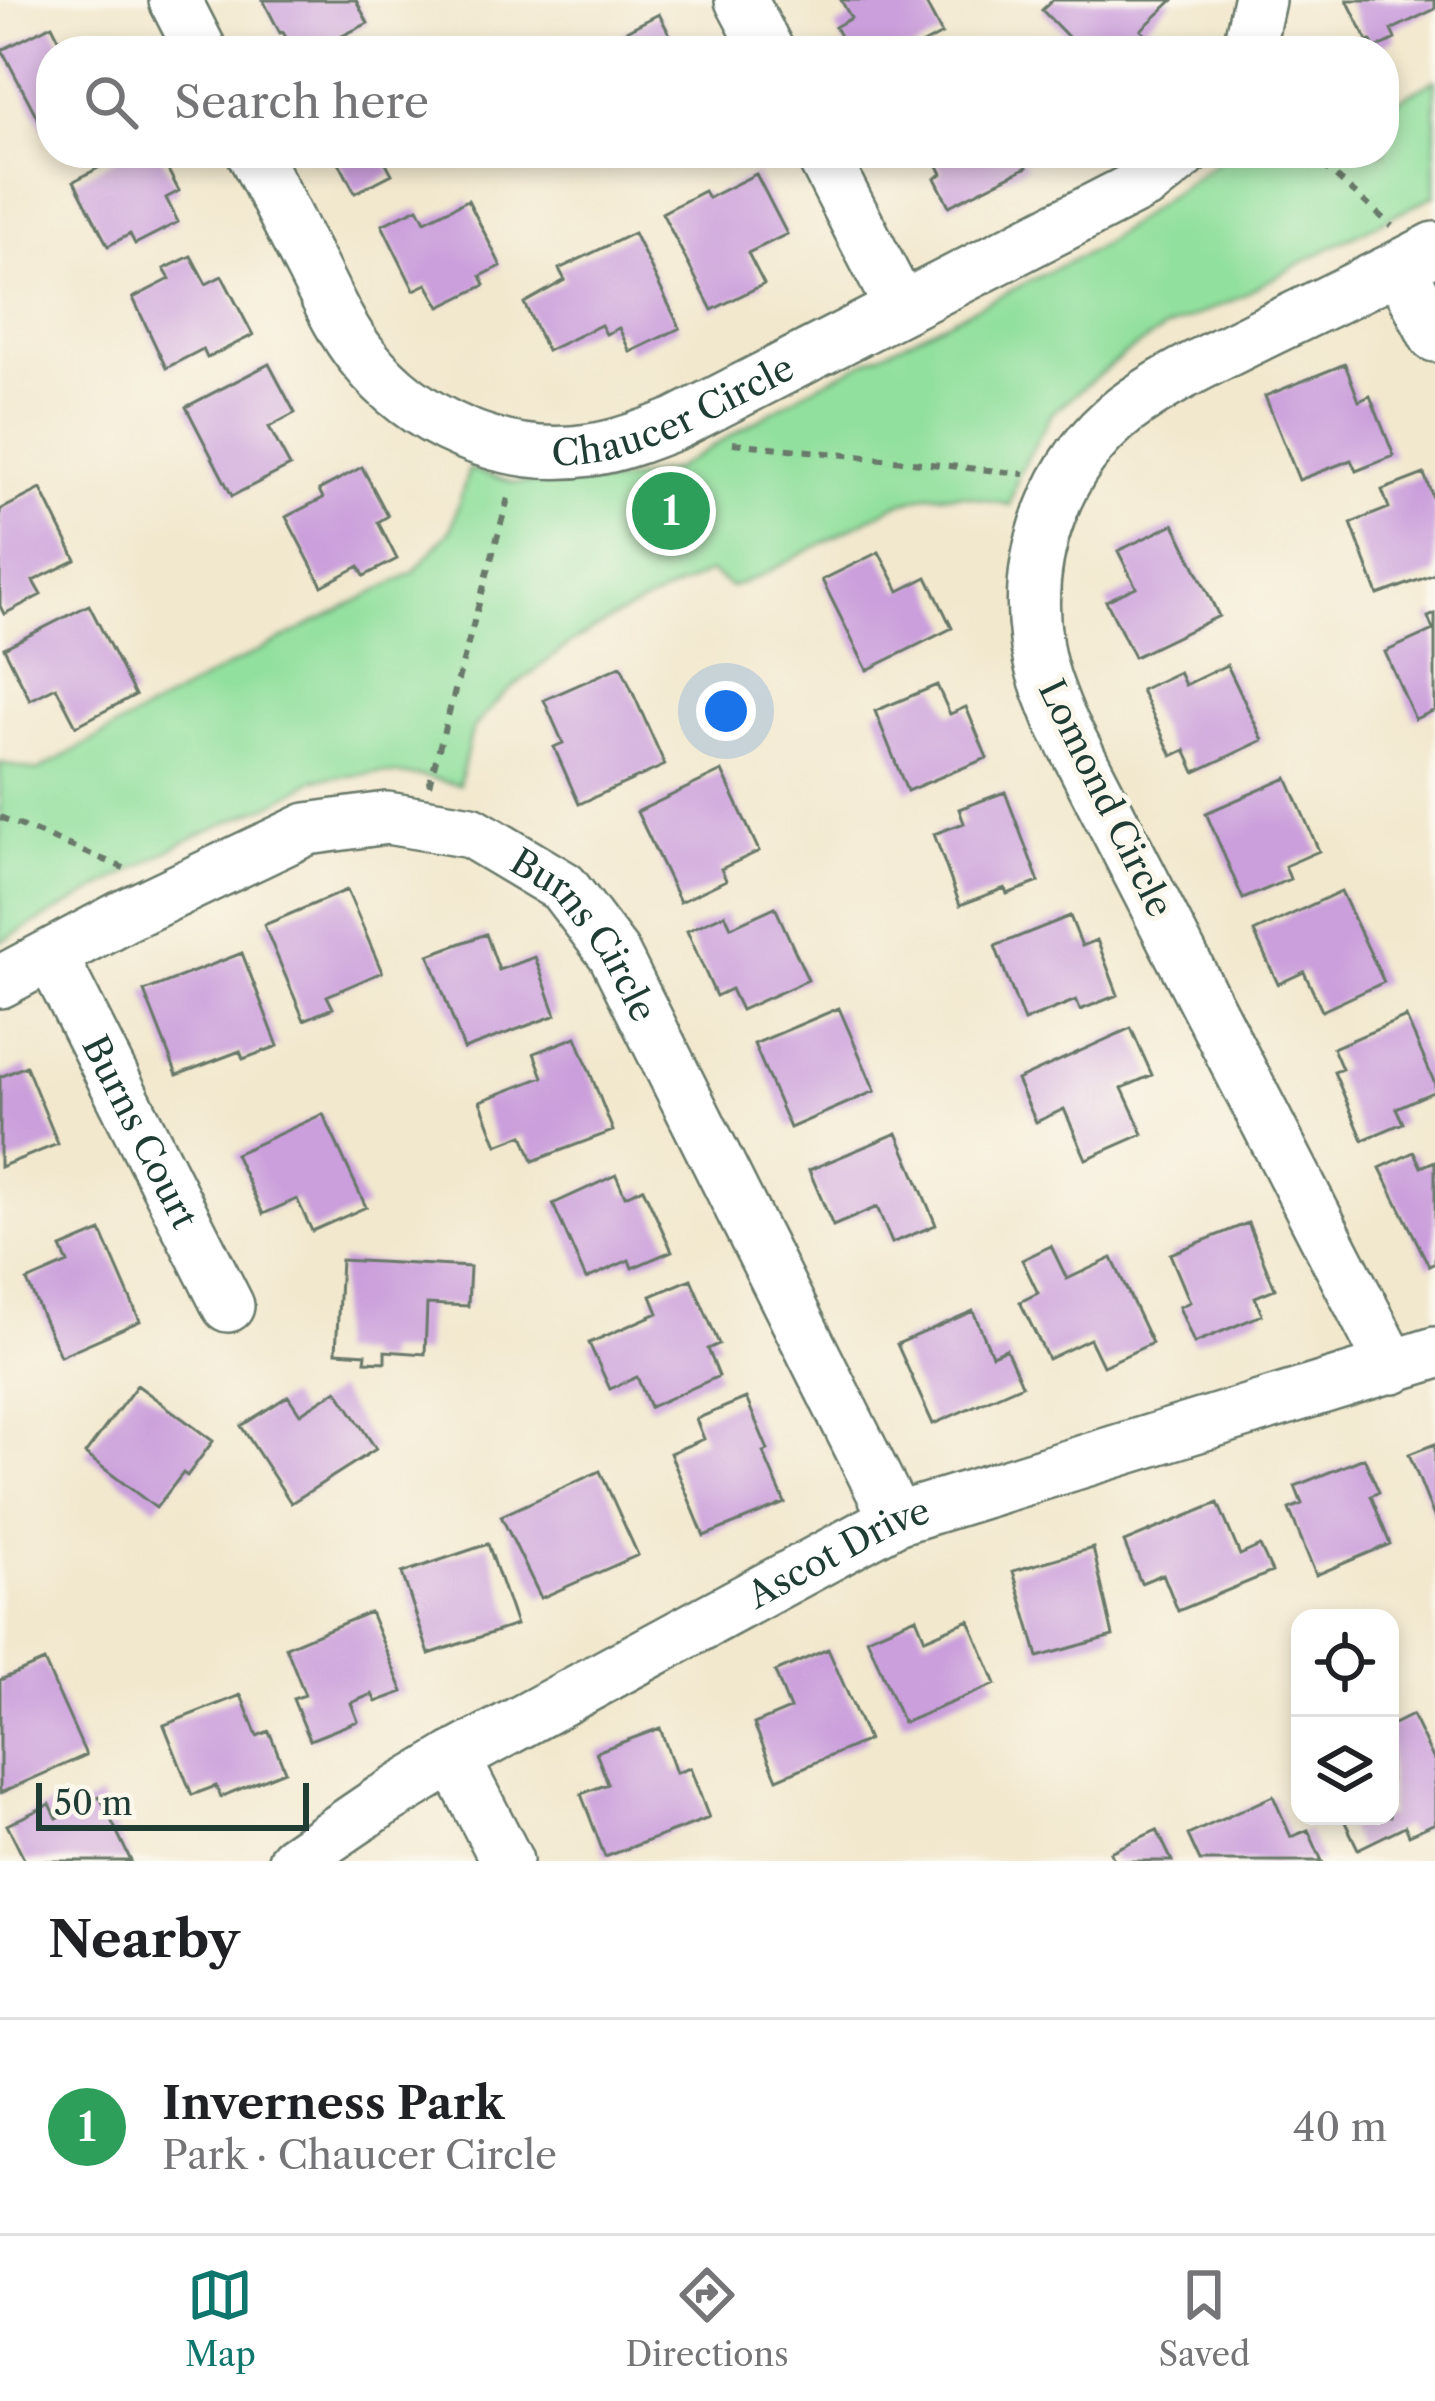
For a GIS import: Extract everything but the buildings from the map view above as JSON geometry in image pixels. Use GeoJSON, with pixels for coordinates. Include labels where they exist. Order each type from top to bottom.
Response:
{"type":"FeatureCollection","features":[{"type":"Feature","properties":{"kind":"street"},"geometry":{"type":"LineString","coordinates":[[176,0],[194,36]]}},
{"type":"Feature","properties":{"kind":"street"},"geometry":{"type":"LineString","coordinates":[[741,0],[760,36]]}},
{"type":"Feature","properties":{"kind":"street"},"geometry":{"type":"LineString","coordinates":[[1251,36],[1259,0]]}},
{"type":"Feature","properties":{"kind":"street","name":"Chaucer Circle"},"geometry":{"type":"LineString","coordinates":[[261,168],[336,315],[386,384],[450,428],[496,445],[542,452],[588,451],[633,440],[697,413],[1149,182],[1166,168]]}},
{"type":"Feature","properties":{"kind":"street"},"geometry":{"type":"LineString","coordinates":[[828,168],[900,307]]}},
{"type":"Feature","properties":{"kind":"street"},"geometry":{"type":"LineString","coordinates":[[1415,258],[1435,336]]}},
{"type":"Feature","properties":{"kind":"street","name":"Lomond Circle"},"geometry":{"type":"LineString","coordinates":[[1414,1360],[1060,719],[1036,642],[1033,603],[1036,562],[1047,518],[1065,480],[1092,442],[1122,413],[1168,380],[1415,258]]}},
{"type":"Feature","properties":{"kind":"street","name":"Burns Circle"},"geometry":{"type":"LineString","coordinates":[[0,982],[307,829],[387,818],[471,832],[563,887],[614,954],[896,1519]]}},
{"type":"Feature","properties":{"kind":"street","name":"Burns Court"},"geometry":{"type":"LineString","coordinates":[[51,956],[228,1306]]}},
{"type":"Feature","properties":{"kind":"street","name":"Ascot Drive"},"geometry":{"type":"LineString","coordinates":[[294,1861],[454,1758],[896,1519],[1414,1360]]}},
{"type":"Feature","properties":{"kind":"street"},"geometry":{"type":"LineString","coordinates":[[454,1758],[507,1861]]}},
{"type":"Feature","properties":{"kind":"path"},"geometry":{"type":"LineString","coordinates":[[1326,168],[1395,228],[1415,258]]}},
{"type":"Feature","properties":{"kind":"path"},"geometry":{"type":"LineString","coordinates":[[697,413],[712,441],[1025,474],[1059,493]]}},
{"type":"Feature","properties":{"kind":"path"},"geometry":{"type":"LineString","coordinates":[[423,824],[428,790],[514,479],[518,448]]}},
{"type":"Feature","properties":{"kind":"path"},"geometry":{"type":"LineString","coordinates":[[0,817],[140,875],[156,901]]}},
{"type":"Feature","properties":{"kind":"green space"},"geometry":{"type":"Polygon","coordinates":[[[1435,80],[1435,195],[1234,300],[1164,329],[1122,356],[1052,413],[1018,475],[1010,505],[962,495],[927,495],[895,505],[731,587],[710,572],[572,642],[504,694],[472,730],[459,785],[380,773],[316,779],[275,803],[199,834],[0,942],[0,763],[37,771],[414,572],[451,529],[469,469],[514,483],[613,483],[673,470],[812,388],[1097,248],[1208,168],[1399,168],[1399,100],[1435,80]]]}},
{"type":"Feature","properties":{"kind":"place","name":"Inverness Park"},"geometry":{"type":"Point","coordinates":[671,511]}}]}
